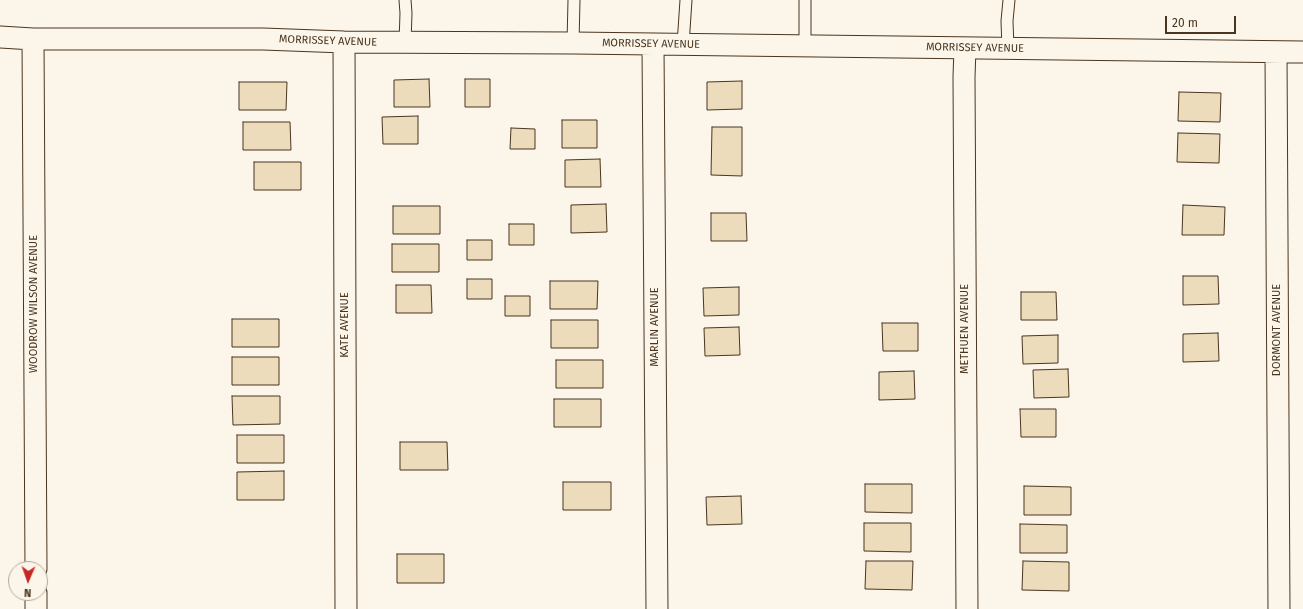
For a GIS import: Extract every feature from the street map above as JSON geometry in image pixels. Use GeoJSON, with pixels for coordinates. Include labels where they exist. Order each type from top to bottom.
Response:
{"type":"FeatureCollection","features":[{"type":"Feature","properties":{"kind":"street","name":"MORRISSEY AVENUE"},"geometry":{"type":"LineString","coordinates":[[0,37],[33,39],[263,39],[344,42],[573,43],[1303,52]]}},
{"type":"Feature","properties":{"kind":"street","name":"WOODROW WILSON AVENUE"},"geometry":{"type":"LineString","coordinates":[[33,39],[36,561]]}},
{"type":"Feature","properties":{"kind":"street","name":"KATE AVENUE"},"geometry":{"type":"LineString","coordinates":[[344,42],[346,609]]}},
{"type":"Feature","properties":{"kind":"street","name":"MARLIN AVENUE"},"geometry":{"type":"LineString","coordinates":[[653,44],[657,609]]}},
{"type":"Feature","properties":{"kind":"street","name":"METHUEN AVENUE"},"geometry":{"type":"LineString","coordinates":[[965,48],[967,609]]}},
{"type":"Feature","properties":{"kind":"street","name":"DORMONT AVENUE"},"geometry":{"type":"LineString","coordinates":[[1276,52],[1279,609]]}},
{"type":"Feature","properties":{"kind":"lane"},"geometry":{"type":"LineString","coordinates":[[405,0],[405,42]]}},
{"type":"Feature","properties":{"kind":"lane"},"geometry":{"type":"LineString","coordinates":[[573,43],[574,0]]}},
{"type":"Feature","properties":{"kind":"lane"},"geometry":{"type":"LineString","coordinates":[[683,45],[686,0]]}},
{"type":"Feature","properties":{"kind":"lane"},"geometry":{"type":"LineString","coordinates":[[805,0],[805,46]]}},
{"type":"Feature","properties":{"kind":"lane"},"geometry":{"type":"LineString","coordinates":[[1008,49],[1007,21],[1009,0]]}},
{"type":"Feature","properties":{"kind":"building"},"geometry":{"type":"Polygon","coordinates":[[[429,79],[430,107],[394,107],[394,80],[429,79]]]}},
{"type":"Feature","properties":{"kind":"building"},"geometry":{"type":"Polygon","coordinates":[[[465,79],[490,79],[490,107],[465,107],[465,79]]]}},
{"type":"Feature","properties":{"kind":"building"},"geometry":{"type":"Polygon","coordinates":[[[742,81],[742,109],[707,110],[707,82],[742,81]]]}},
{"type":"Feature","properties":{"kind":"building"},"geometry":{"type":"Polygon","coordinates":[[[239,82],[287,82],[286,110],[239,110],[239,82]]]}},
{"type":"Feature","properties":{"kind":"building"},"geometry":{"type":"Polygon","coordinates":[[[1179,92],[1221,93],[1220,122],[1178,121],[1179,92]]]}},
{"type":"Feature","properties":{"kind":"building"},"geometry":{"type":"Polygon","coordinates":[[[418,116],[418,144],[383,144],[382,117],[418,116]]]}},
{"type":"Feature","properties":{"kind":"building"},"geometry":{"type":"Polygon","coordinates":[[[562,120],[597,120],[597,148],[562,148],[562,120]]]}},
{"type":"Feature","properties":{"kind":"building"},"geometry":{"type":"Polygon","coordinates":[[[243,122],[290,122],[291,150],[243,150],[243,122]]]}},
{"type":"Feature","properties":{"kind":"building"},"geometry":{"type":"Polygon","coordinates":[[[712,127],[742,127],[742,176],[711,175],[712,127]]]}},
{"type":"Feature","properties":{"kind":"building"},"geometry":{"type":"Polygon","coordinates":[[[511,128],[535,129],[535,149],[510,149],[511,128]]]}},
{"type":"Feature","properties":{"kind":"building"},"geometry":{"type":"Polygon","coordinates":[[[1178,133],[1220,134],[1219,163],[1177,162],[1178,133]]]}},
{"type":"Feature","properties":{"kind":"building"},"geometry":{"type":"Polygon","coordinates":[[[600,159],[601,187],[565,187],[565,160],[600,159]]]}},
{"type":"Feature","properties":{"kind":"building"},"geometry":{"type":"Polygon","coordinates":[[[254,162],[301,162],[301,190],[254,190],[254,162]]]}},
{"type":"Feature","properties":{"kind":"building"},"geometry":{"type":"Polygon","coordinates":[[[606,204],[607,232],[571,233],[571,205],[606,204]]]}},
{"type":"Feature","properties":{"kind":"building"},"geometry":{"type":"Polygon","coordinates":[[[1183,205],[1225,207],[1224,235],[1182,235],[1183,205]]]}},
{"type":"Feature","properties":{"kind":"building"},"geometry":{"type":"Polygon","coordinates":[[[393,206],[440,206],[440,234],[393,234],[393,206]]]}},
{"type":"Feature","properties":{"kind":"building"},"geometry":{"type":"Polygon","coordinates":[[[711,213],[746,213],[747,241],[711,241],[711,213]]]}},
{"type":"Feature","properties":{"kind":"building"},"geometry":{"type":"Polygon","coordinates":[[[509,224],[534,224],[534,245],[509,245],[509,224]]]}},
{"type":"Feature","properties":{"kind":"building"},"geometry":{"type":"Polygon","coordinates":[[[467,240],[492,240],[492,260],[467,260],[467,240]]]}},
{"type":"Feature","properties":{"kind":"building"},"geometry":{"type":"Polygon","coordinates":[[[392,244],[439,244],[439,272],[392,272],[392,244]]]}},
{"type":"Feature","properties":{"kind":"building"},"geometry":{"type":"Polygon","coordinates":[[[1183,276],[1218,276],[1219,304],[1183,305],[1183,276]]]}},
{"type":"Feature","properties":{"kind":"building"},"geometry":{"type":"Polygon","coordinates":[[[467,279],[492,279],[492,299],[467,299],[467,279]]]}},
{"type":"Feature","properties":{"kind":"building"},"geometry":{"type":"Polygon","coordinates":[[[550,281],[598,281],[597,309],[550,309],[550,281]]]}},
{"type":"Feature","properties":{"kind":"building"},"geometry":{"type":"Polygon","coordinates":[[[396,285],[431,285],[432,313],[396,313],[396,285]]]}},
{"type":"Feature","properties":{"kind":"building"},"geometry":{"type":"Polygon","coordinates":[[[739,287],[739,315],[704,316],[703,288],[739,287]]]}},
{"type":"Feature","properties":{"kind":"building"},"geometry":{"type":"Polygon","coordinates":[[[1021,292],[1056,292],[1057,320],[1021,320],[1021,292]]]}},
{"type":"Feature","properties":{"kind":"building"},"geometry":{"type":"Polygon","coordinates":[[[505,296],[530,296],[530,316],[505,316],[505,296]]]}},
{"type":"Feature","properties":{"kind":"building"},"geometry":{"type":"Polygon","coordinates":[[[232,319],[279,319],[279,347],[232,347],[232,319]]]}},
{"type":"Feature","properties":{"kind":"building"},"geometry":{"type":"Polygon","coordinates":[[[551,320],[598,320],[598,348],[551,348],[551,320]]]}},
{"type":"Feature","properties":{"kind":"building"},"geometry":{"type":"Polygon","coordinates":[[[882,323],[918,323],[918,351],[883,351],[882,323]]]}},
{"type":"Feature","properties":{"kind":"building"},"geometry":{"type":"Polygon","coordinates":[[[739,327],[740,355],[705,356],[704,328],[739,327]]]}},
{"type":"Feature","properties":{"kind":"building"},"geometry":{"type":"Polygon","coordinates":[[[1218,333],[1219,361],[1183,362],[1183,334],[1218,333]]]}},
{"type":"Feature","properties":{"kind":"building"},"geometry":{"type":"Polygon","coordinates":[[[1058,335],[1058,363],[1023,364],[1022,336],[1058,335]]]}},
{"type":"Feature","properties":{"kind":"building"},"geometry":{"type":"Polygon","coordinates":[[[232,357],[279,357],[279,385],[232,385],[232,357]]]}},
{"type":"Feature","properties":{"kind":"building"},"geometry":{"type":"Polygon","coordinates":[[[556,360],[603,360],[603,388],[556,388],[556,360]]]}},
{"type":"Feature","properties":{"kind":"building"},"geometry":{"type":"Polygon","coordinates":[[[1068,369],[1069,397],[1034,398],[1033,370],[1068,369]]]}},
{"type":"Feature","properties":{"kind":"building"},"geometry":{"type":"Polygon","coordinates":[[[914,371],[915,399],[879,400],[879,372],[914,371]]]}},
{"type":"Feature","properties":{"kind":"building"},"geometry":{"type":"Polygon","coordinates":[[[232,396],[280,396],[280,424],[233,425],[232,396]]]}},
{"type":"Feature","properties":{"kind":"building"},"geometry":{"type":"Polygon","coordinates":[[[554,399],[601,399],[601,427],[554,427],[554,399]]]}},
{"type":"Feature","properties":{"kind":"building"},"geometry":{"type":"Polygon","coordinates":[[[1020,409],[1056,409],[1056,437],[1021,437],[1020,409]]]}},
{"type":"Feature","properties":{"kind":"building"},"geometry":{"type":"Polygon","coordinates":[[[237,435],[284,435],[284,463],[237,463],[237,435]]]}},
{"type":"Feature","properties":{"kind":"building"},"geometry":{"type":"Polygon","coordinates":[[[400,442],[447,442],[448,470],[400,470],[400,442]]]}},
{"type":"Feature","properties":{"kind":"building"},"geometry":{"type":"Polygon","coordinates":[[[284,471],[284,500],[237,500],[237,472],[284,471]]]}},
{"type":"Feature","properties":{"kind":"building"},"geometry":{"type":"Polygon","coordinates":[[[563,482],[611,482],[611,510],[563,510],[563,482]]]}},
{"type":"Feature","properties":{"kind":"building"},"geometry":{"type":"Polygon","coordinates":[[[865,484],[912,484],[912,513],[865,512],[865,484]]]}},
{"type":"Feature","properties":{"kind":"building"},"geometry":{"type":"Polygon","coordinates":[[[1024,486],[1071,487],[1071,515],[1024,515],[1024,486]]]}},
{"type":"Feature","properties":{"kind":"building"},"geometry":{"type":"Polygon","coordinates":[[[741,496],[742,524],[707,525],[706,497],[741,496]]]}},
{"type":"Feature","properties":{"kind":"building"},"geometry":{"type":"Polygon","coordinates":[[[864,523],[911,523],[911,552],[864,551],[864,523]]]}},
{"type":"Feature","properties":{"kind":"building"},"geometry":{"type":"Polygon","coordinates":[[[1020,524],[1067,525],[1067,553],[1020,553],[1020,524]]]}},
{"type":"Feature","properties":{"kind":"building"},"geometry":{"type":"Polygon","coordinates":[[[397,554],[444,554],[444,583],[397,583],[397,554]]]}},
{"type":"Feature","properties":{"kind":"building"},"geometry":{"type":"Polygon","coordinates":[[[866,561],[913,561],[912,590],[865,589],[866,561]]]}},
{"type":"Feature","properties":{"kind":"building"},"geometry":{"type":"Polygon","coordinates":[[[1023,561],[1069,562],[1069,591],[1022,590],[1023,561]]]}}]}
